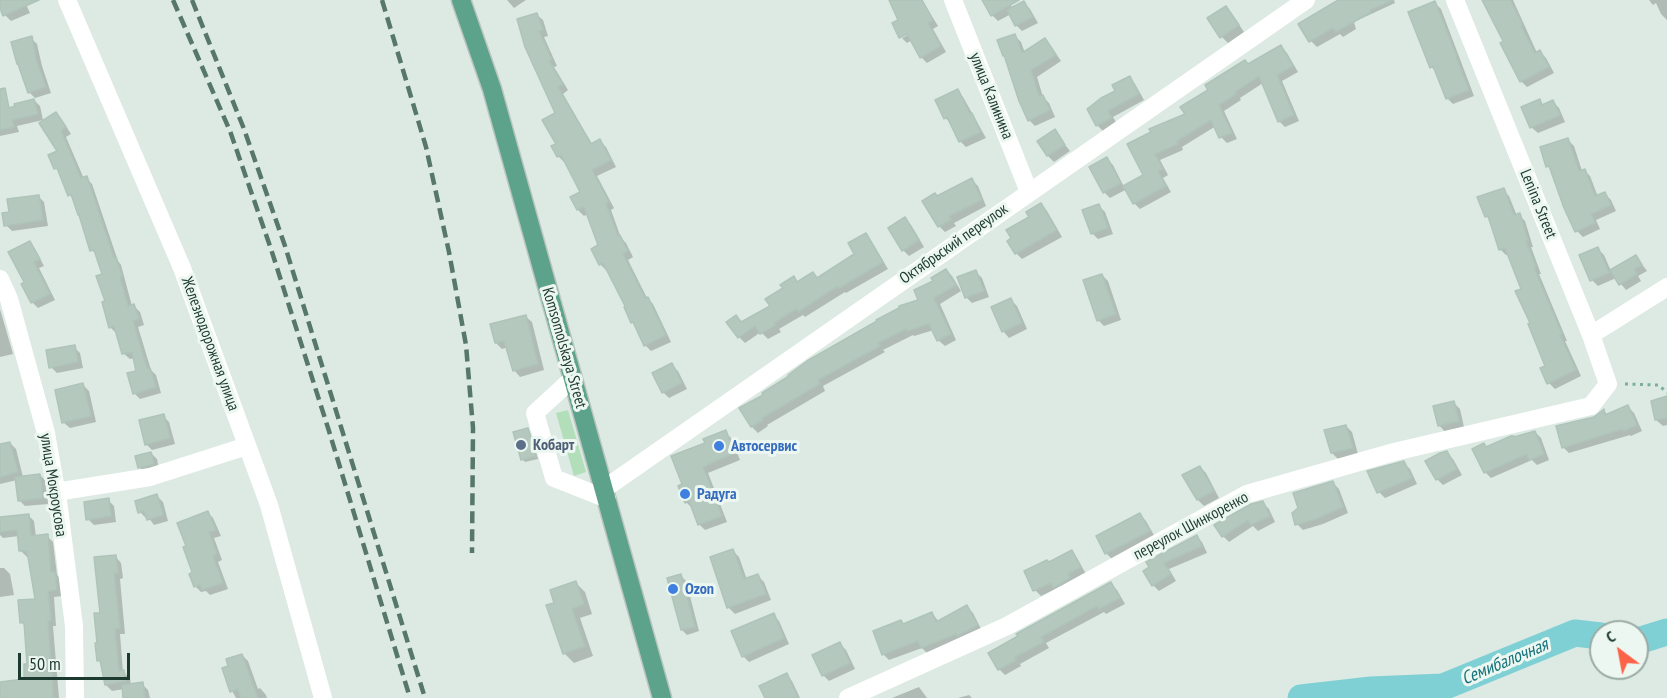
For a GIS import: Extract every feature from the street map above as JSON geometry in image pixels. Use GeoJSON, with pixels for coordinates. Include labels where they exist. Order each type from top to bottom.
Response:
{"type":"FeatureCollection","features":[{"type":"Feature","properties":{"kind":"main road","name":"Komsomolskaya Street"},"geometry":{"type":"LineString","coordinates":[[461,0],[492,89],[662,698]]}},
{"type":"Feature","properties":{"kind":"street","name":"Железнодорожная улица"},"geometry":{"type":"LineString","coordinates":[[67,0],[182,268],[248,446],[269,505],[323,698]]}},
{"type":"Feature","properties":{"kind":"street","name":"улица Калинина"},"geometry":{"type":"LineString","coordinates":[[953,0],[1029,192]]}},
{"type":"Feature","properties":{"kind":"street","name":"Октябрьский переулок"},"geometry":{"type":"LineString","coordinates":[[605,494],[1029,192],[1306,0]]}},
{"type":"Feature","properties":{"kind":"street","name":"Lenina Street"},"geometry":{"type":"LineString","coordinates":[[1455,0],[1591,335],[1608,384]]}},
{"type":"Feature","properties":{"kind":"street","name":"улица Мокроусова"},"geometry":{"type":"LineString","coordinates":[[0,279],[9,299],[46,433],[74,626],[75,698]]}},
{"type":"Feature","properties":{"kind":"street"},"geometry":{"type":"LineString","coordinates":[[1591,335],[1667,287]]}},
{"type":"Feature","properties":{"kind":"street"},"geometry":{"type":"LineString","coordinates":[[573,378],[535,413],[538,424],[554,478],[605,494]]}},
{"type":"Feature","properties":{"kind":"street","name":"переулок Шинкоренко"},"geometry":{"type":"LineString","coordinates":[[848,698],[1007,626],[1247,494],[1394,452],[1591,406],[1608,384]]}},
{"type":"Feature","properties":{"kind":"street"},"geometry":{"type":"LineString","coordinates":[[56,492],[150,477],[248,446]]}},
{"type":"Feature","properties":{"kind":"path"},"geometry":{"type":"LineString","coordinates":[[1608,384],[1659,385],[1667,393]]}},
{"type":"Feature","properties":{"kind":"green space"},"geometry":{"type":"Polygon","coordinates":[[[568,410],[586,472],[574,476],[556,413],[568,410]]]}},
{"type":"Feature","properties":{"kind":"building"},"geometry":{"type":"Polygon","coordinates":[[[0,0],[39,0],[3,16],[0,0]]]}},
{"type":"Feature","properties":{"kind":"building"},"geometry":{"type":"Polygon","coordinates":[[[889,0],[922,0],[933,20],[928,23],[941,46],[920,58],[907,34],[899,38],[892,23],[898,20],[889,0]]]}},
{"type":"Feature","properties":{"kind":"building"},"geometry":{"type":"Polygon","coordinates":[[[982,0],[1019,0],[991,16],[982,0]]]}},
{"type":"Feature","properties":{"kind":"building"},"geometry":{"type":"Polygon","coordinates":[[[1338,0],[1393,0],[1370,10],[1371,12],[1336,32],[1333,28],[1309,42],[1298,24],[1338,0]]]}},
{"type":"Feature","properties":{"kind":"building"},"geometry":{"type":"Polygon","coordinates":[[[1482,0],[1510,0],[1535,53],[1540,50],[1549,67],[1520,82],[1500,43],[1503,41],[1482,0]]]}},
{"type":"Feature","properties":{"kind":"building"},"geometry":{"type":"Polygon","coordinates":[[[1024,1],[1033,17],[1015,26],[1007,10],[1024,1]]]}},
{"type":"Feature","properties":{"kind":"building"},"geometry":{"type":"Polygon","coordinates":[[[1435,1],[1469,90],[1446,99],[1433,66],[1430,68],[1408,12],[1435,1]]]}},
{"type":"Feature","properties":{"kind":"building"},"geometry":{"type":"Polygon","coordinates":[[[1226,6],[1239,25],[1220,38],[1207,18],[1226,6]]]}},
{"type":"Feature","properties":{"kind":"building"},"geometry":{"type":"Polygon","coordinates":[[[537,13],[543,30],[539,31],[552,60],[549,61],[563,84],[558,87],[591,144],[600,139],[611,160],[592,170],[609,202],[606,204],[618,236],[620,235],[628,251],[623,254],[645,298],[648,297],[666,335],[644,346],[603,263],[599,265],[591,249],[598,245],[584,207],[577,210],[570,197],[580,192],[561,155],[557,157],[551,146],[556,144],[542,120],[555,113],[525,47],[517,19],[537,13]]]}},
{"type":"Feature","properties":{"kind":"building"},"geometry":{"type":"Polygon","coordinates":[[[1015,34],[1022,53],[1045,38],[1056,55],[1031,70],[1039,96],[1043,95],[1050,110],[1028,121],[997,40],[1015,34]]]}},
{"type":"Feature","properties":{"kind":"building"},"geometry":{"type":"Polygon","coordinates":[[[32,36],[36,59],[46,87],[28,93],[11,42],[32,36]]]}},
{"type":"Feature","properties":{"kind":"building"},"geometry":{"type":"Polygon","coordinates":[[[1281,45],[1293,66],[1277,75],[1294,115],[1278,122],[1259,76],[1219,105],[1232,133],[1219,138],[1211,120],[1177,141],[1178,144],[1155,154],[1163,169],[1158,171],[1166,186],[1133,204],[1123,186],[1143,175],[1127,144],[1151,132],[1149,129],[1185,114],[1180,107],[1208,90],[1205,85],[1245,60],[1248,64],[1281,45]]]}},
{"type":"Feature","properties":{"kind":"building"},"geometry":{"type":"Polygon","coordinates":[[[1130,76],[1139,94],[1108,111],[1112,118],[1096,126],[1087,109],[1115,91],[1112,85],[1130,76]]]}},
{"type":"Feature","properties":{"kind":"building"},"geometry":{"type":"Polygon","coordinates":[[[5,88],[9,108],[15,106],[14,104],[34,99],[38,114],[12,120],[14,127],[0,130],[0,89],[5,88]]]}},
{"type":"Feature","properties":{"kind":"building"},"geometry":{"type":"Polygon","coordinates":[[[958,89],[981,132],[959,142],[947,117],[944,119],[935,100],[958,89]]]}},
{"type":"Feature","properties":{"kind":"building"},"geometry":{"type":"Polygon","coordinates":[[[1540,99],[1542,105],[1553,100],[1560,115],[1530,128],[1521,107],[1540,99]]]}},
{"type":"Feature","properties":{"kind":"building"},"geometry":{"type":"Polygon","coordinates":[[[56,112],[66,127],[61,131],[81,178],[87,176],[122,276],[120,277],[128,306],[134,304],[139,319],[133,321],[147,368],[150,368],[156,387],[133,394],[127,373],[136,371],[132,352],[122,354],[114,326],[109,328],[102,302],[105,301],[96,276],[102,274],[94,250],[90,251],[80,214],[78,215],[71,194],[68,196],[57,168],[54,169],[48,155],[57,151],[39,123],[56,112]]]}},
{"type":"Feature","properties":{"kind":"building"},"geometry":{"type":"Polygon","coordinates":[[[1055,129],[1065,145],[1047,156],[1037,141],[1055,129]]]}},
{"type":"Feature","properties":{"kind":"building"},"geometry":{"type":"Polygon","coordinates":[[[1568,138],[1579,171],[1585,169],[1595,196],[1605,192],[1611,205],[1591,214],[1595,223],[1575,232],[1549,166],[1546,167],[1540,147],[1568,138]]]}},
{"type":"Feature","properties":{"kind":"building"},"geometry":{"type":"Polygon","coordinates":[[[1107,157],[1121,183],[1103,193],[1089,167],[1107,157]]]}},
{"type":"Feature","properties":{"kind":"building"},"geometry":{"type":"Polygon","coordinates":[[[972,178],[982,200],[949,216],[951,220],[938,227],[922,201],[935,193],[937,196],[972,178]]]}},
{"type":"Feature","properties":{"kind":"building"},"geometry":{"type":"Polygon","coordinates":[[[1504,188],[1514,215],[1520,213],[1528,241],[1526,241],[1536,267],[1534,268],[1576,370],[1547,384],[1540,368],[1545,366],[1528,324],[1530,323],[1515,291],[1521,289],[1505,248],[1499,250],[1488,216],[1485,217],[1477,197],[1504,188]]]}},
{"type":"Feature","properties":{"kind":"building"},"geometry":{"type":"Polygon","coordinates":[[[39,195],[43,220],[4,226],[2,213],[9,212],[7,199],[39,195]]]}},
{"type":"Feature","properties":{"kind":"building"},"geometry":{"type":"Polygon","coordinates":[[[1041,203],[1057,230],[1015,254],[1007,241],[1011,238],[1006,230],[1029,217],[1026,212],[1041,203]]]}},
{"type":"Feature","properties":{"kind":"building"},"geometry":{"type":"Polygon","coordinates":[[[1099,204],[1108,228],[1091,234],[1082,210],[1099,204]]]}},
{"type":"Feature","properties":{"kind":"building"},"geometry":{"type":"Polygon","coordinates":[[[905,217],[919,240],[902,251],[888,228],[905,217]]]}},
{"type":"Feature","properties":{"kind":"building"},"geometry":{"type":"Polygon","coordinates":[[[866,233],[883,262],[839,288],[838,286],[798,312],[796,309],[760,334],[755,326],[738,338],[726,322],[736,315],[741,322],[770,306],[765,299],[783,288],[780,285],[794,276],[797,282],[813,272],[817,278],[854,254],[848,243],[866,233]]]}},
{"type":"Feature","properties":{"kind":"building"},"geometry":{"type":"Polygon","coordinates":[[[30,241],[40,259],[34,262],[50,294],[31,303],[21,284],[24,282],[8,252],[30,241]]]}},
{"type":"Feature","properties":{"kind":"building"},"geometry":{"type":"Polygon","coordinates":[[[1598,247],[1609,273],[1590,281],[1579,255],[1598,247]]]}},
{"type":"Feature","properties":{"kind":"building"},"geometry":{"type":"Polygon","coordinates":[[[1636,255],[1642,265],[1634,269],[1637,274],[1619,285],[1610,270],[1636,255]]]}},
{"type":"Feature","properties":{"kind":"building"},"geometry":{"type":"Polygon","coordinates":[[[946,269],[956,285],[934,298],[951,334],[937,341],[929,324],[907,331],[906,329],[878,343],[880,346],[818,380],[820,384],[762,418],[763,420],[751,427],[739,408],[763,395],[762,393],[807,361],[899,306],[918,300],[914,290],[933,281],[931,278],[946,269]]]}},
{"type":"Feature","properties":{"kind":"building"},"geometry":{"type":"Polygon","coordinates":[[[976,270],[984,291],[965,298],[957,277],[976,270]]]}},
{"type":"Feature","properties":{"kind":"building"},"geometry":{"type":"Polygon","coordinates":[[[1102,274],[1116,314],[1097,321],[1083,280],[1102,274]]]}},
{"type":"Feature","properties":{"kind":"building"},"geometry":{"type":"Polygon","coordinates":[[[1011,298],[1022,323],[1002,332],[991,307],[1011,298]]]}},
{"type":"Feature","properties":{"kind":"building"},"geometry":{"type":"Polygon","coordinates":[[[526,315],[538,364],[513,371],[504,341],[495,343],[490,324],[526,315]]]}},
{"type":"Feature","properties":{"kind":"building"},"geometry":{"type":"Polygon","coordinates":[[[75,345],[78,362],[49,368],[46,350],[75,345]]]}},
{"type":"Feature","properties":{"kind":"building"},"geometry":{"type":"Polygon","coordinates":[[[672,363],[682,383],[662,393],[652,373],[672,363]]]}},
{"type":"Feature","properties":{"kind":"building"},"geometry":{"type":"Polygon","coordinates":[[[83,383],[91,416],[62,423],[55,390],[83,383]]]}},
{"type":"Feature","properties":{"kind":"building"},"geometry":{"type":"Polygon","coordinates":[[[1667,396],[1667,418],[1655,420],[1651,401],[1667,396]]]}},
{"type":"Feature","properties":{"kind":"building"},"geometry":{"type":"Polygon","coordinates":[[[1454,401],[1459,421],[1438,426],[1433,406],[1454,401]]]}},
{"type":"Feature","properties":{"kind":"building"},"geometry":{"type":"Polygon","coordinates":[[[1628,405],[1637,425],[1624,431],[1623,429],[1562,448],[1556,426],[1594,417],[1604,409],[1605,415],[1628,405]]]}},
{"type":"Feature","properties":{"kind":"building"},"geometry":{"type":"Polygon","coordinates":[[[164,414],[170,438],[145,445],[139,420],[164,414]]]}},
{"type":"Feature","properties":{"kind":"building"},"geometry":{"type":"Polygon","coordinates":[[[1346,425],[1353,448],[1331,453],[1324,430],[1346,425]]]}},
{"type":"Feature","properties":{"kind":"building"},"geometry":{"type":"Polygon","coordinates":[[[528,428],[536,456],[521,460],[513,432],[528,428]]]}},
{"type":"Feature","properties":{"kind":"building"},"geometry":{"type":"Polygon","coordinates":[[[726,430],[734,453],[703,467],[722,516],[698,525],[689,501],[685,503],[678,486],[682,484],[671,456],[705,443],[703,439],[726,430]]]}},
{"type":"Feature","properties":{"kind":"building"},"geometry":{"type":"Polygon","coordinates":[[[1535,431],[1544,454],[1529,460],[1527,454],[1484,473],[1472,449],[1484,443],[1486,447],[1511,436],[1535,431]]]}},
{"type":"Feature","properties":{"kind":"building"},"geometry":{"type":"Polygon","coordinates":[[[10,442],[18,472],[0,477],[0,444],[10,442]]]}},
{"type":"Feature","properties":{"kind":"building"},"geometry":{"type":"Polygon","coordinates":[[[1447,451],[1457,469],[1436,480],[1425,461],[1447,451]]]}},
{"type":"Feature","properties":{"kind":"building"},"geometry":{"type":"Polygon","coordinates":[[[151,452],[154,464],[138,468],[135,456],[151,452]]]}},
{"type":"Feature","properties":{"kind":"building"},"geometry":{"type":"Polygon","coordinates":[[[1404,461],[1412,478],[1377,493],[1367,471],[1404,461]]]}},
{"type":"Feature","properties":{"kind":"building"},"geometry":{"type":"Polygon","coordinates":[[[1200,466],[1214,491],[1197,500],[1182,475],[1200,466]]]}},
{"type":"Feature","properties":{"kind":"building"},"geometry":{"type":"Polygon","coordinates":[[[40,474],[43,498],[18,501],[15,477],[40,474]]]}},
{"type":"Feature","properties":{"kind":"building"},"geometry":{"type":"Polygon","coordinates":[[[1333,481],[1343,507],[1295,525],[1292,513],[1298,508],[1293,493],[1333,481]]]}},
{"type":"Feature","properties":{"kind":"building"},"geometry":{"type":"Polygon","coordinates":[[[157,494],[163,515],[147,520],[144,511],[138,513],[135,501],[157,494]]]}},
{"type":"Feature","properties":{"kind":"building"},"geometry":{"type":"Polygon","coordinates":[[[109,498],[111,516],[86,520],[84,502],[109,498]]]}},
{"type":"Feature","properties":{"kind":"building"},"geometry":{"type":"Polygon","coordinates":[[[1263,501],[1270,516],[1251,525],[1248,520],[1222,537],[1214,525],[1251,504],[1263,501]]]}},
{"type":"Feature","properties":{"kind":"building"},"geometry":{"type":"Polygon","coordinates":[[[208,511],[216,530],[209,532],[217,554],[213,556],[223,583],[202,590],[200,585],[194,587],[189,574],[192,572],[183,547],[186,546],[177,523],[208,511]]]}},
{"type":"Feature","properties":{"kind":"building"},"geometry":{"type":"Polygon","coordinates":[[[1140,513],[1150,531],[1105,554],[1096,536],[1140,513]]]}},
{"type":"Feature","properties":{"kind":"building"},"geometry":{"type":"Polygon","coordinates":[[[29,514],[31,536],[48,534],[51,572],[55,572],[57,590],[48,591],[53,698],[0,698],[0,682],[24,679],[24,664],[27,664],[24,622],[20,623],[18,600],[35,599],[27,551],[19,551],[17,530],[0,532],[0,517],[29,514]]]}},
{"type":"Feature","properties":{"kind":"building"},"geometry":{"type":"Polygon","coordinates":[[[1197,535],[1202,546],[1164,563],[1171,574],[1152,586],[1143,571],[1149,567],[1146,562],[1197,535]]]}},
{"type":"Feature","properties":{"kind":"building"},"geometry":{"type":"Polygon","coordinates":[[[733,549],[744,579],[758,574],[766,594],[727,608],[710,557],[733,549]]]}},
{"type":"Feature","properties":{"kind":"building"},"geometry":{"type":"Polygon","coordinates":[[[1072,550],[1081,567],[1068,574],[1070,578],[1053,588],[1051,583],[1033,591],[1024,571],[1072,550]]]}},
{"type":"Feature","properties":{"kind":"building"},"geometry":{"type":"Polygon","coordinates":[[[116,555],[118,573],[114,573],[120,628],[115,629],[119,671],[124,670],[126,681],[105,685],[100,660],[97,661],[95,643],[97,643],[94,613],[100,613],[94,557],[116,555]]]}},
{"type":"Feature","properties":{"kind":"building"},"geometry":{"type":"Polygon","coordinates":[[[681,574],[695,627],[681,630],[667,578],[681,574]]]}},
{"type":"Feature","properties":{"kind":"building"},"geometry":{"type":"Polygon","coordinates":[[[576,581],[584,604],[572,609],[585,646],[563,654],[546,605],[554,603],[550,590],[576,581]]]}},
{"type":"Feature","properties":{"kind":"building"},"geometry":{"type":"Polygon","coordinates":[[[1111,582],[1120,598],[1099,609],[1097,606],[1041,637],[1044,642],[1015,657],[1016,660],[998,670],[988,653],[1018,636],[1016,634],[1111,582]]]}},
{"type":"Feature","properties":{"kind":"building"},"geometry":{"type":"Polygon","coordinates":[[[967,605],[978,625],[957,636],[956,634],[921,648],[918,641],[882,655],[873,631],[901,620],[903,624],[932,612],[936,622],[967,605]]]}},
{"type":"Feature","properties":{"kind":"building"},"geometry":{"type":"Polygon","coordinates":[[[774,613],[784,638],[742,657],[731,631],[774,613]]]}},
{"type":"Feature","properties":{"kind":"building"},"geometry":{"type":"Polygon","coordinates":[[[840,642],[850,663],[822,676],[812,655],[840,642]]]}},
{"type":"Feature","properties":{"kind":"building"},"geometry":{"type":"Polygon","coordinates":[[[242,654],[258,698],[241,698],[238,689],[230,692],[222,668],[228,666],[226,659],[242,654]]]}},
{"type":"Feature","properties":{"kind":"building"},"geometry":{"type":"Polygon","coordinates":[[[787,673],[798,698],[765,698],[759,686],[787,673]]]}},
{"type":"Feature","properties":{"kind":"building"},"geometry":{"type":"Polygon","coordinates":[[[143,682],[145,698],[123,698],[122,685],[143,682]]]}},
{"type":"Feature","properties":{"kind":"waterway","name":"Семибалочная"},"geometry":{"type":"LineString","coordinates":[[1649,638],[1667,632]]}},
{"type":"Feature","properties":{"kind":"waterway","name":"Семибалочная"},"geometry":{"type":"LineString","coordinates":[[1301,698],[1371,690],[1443,687],[1575,633],[1589,635]]}},
{"type":"Feature","properties":{"kind":"railway"},"geometry":{"type":"LineString","coordinates":[[173,0],[230,131],[271,249],[410,698]]}},
{"type":"Feature","properties":{"kind":"railway"},"geometry":{"type":"LineString","coordinates":[[192,0],[244,129],[285,246],[425,698]]}},
{"type":"Feature","properties":{"kind":"railway"},"geometry":{"type":"LineString","coordinates":[[382,0],[426,147],[466,345],[473,428],[472,553]]}},
{"type":"Feature","properties":{"kind":"place","name":"Кобарт"},"geometry":{"type":"Point","coordinates":[521,445]}},
{"type":"Feature","properties":{"kind":"place","name":"Автосервис"},"geometry":{"type":"Point","coordinates":[719,446]}},
{"type":"Feature","properties":{"kind":"place","name":"Радуга"},"geometry":{"type":"Point","coordinates":[685,494]}},
{"type":"Feature","properties":{"kind":"place","name":"Ozon"},"geometry":{"type":"Point","coordinates":[673,589]}}]}
